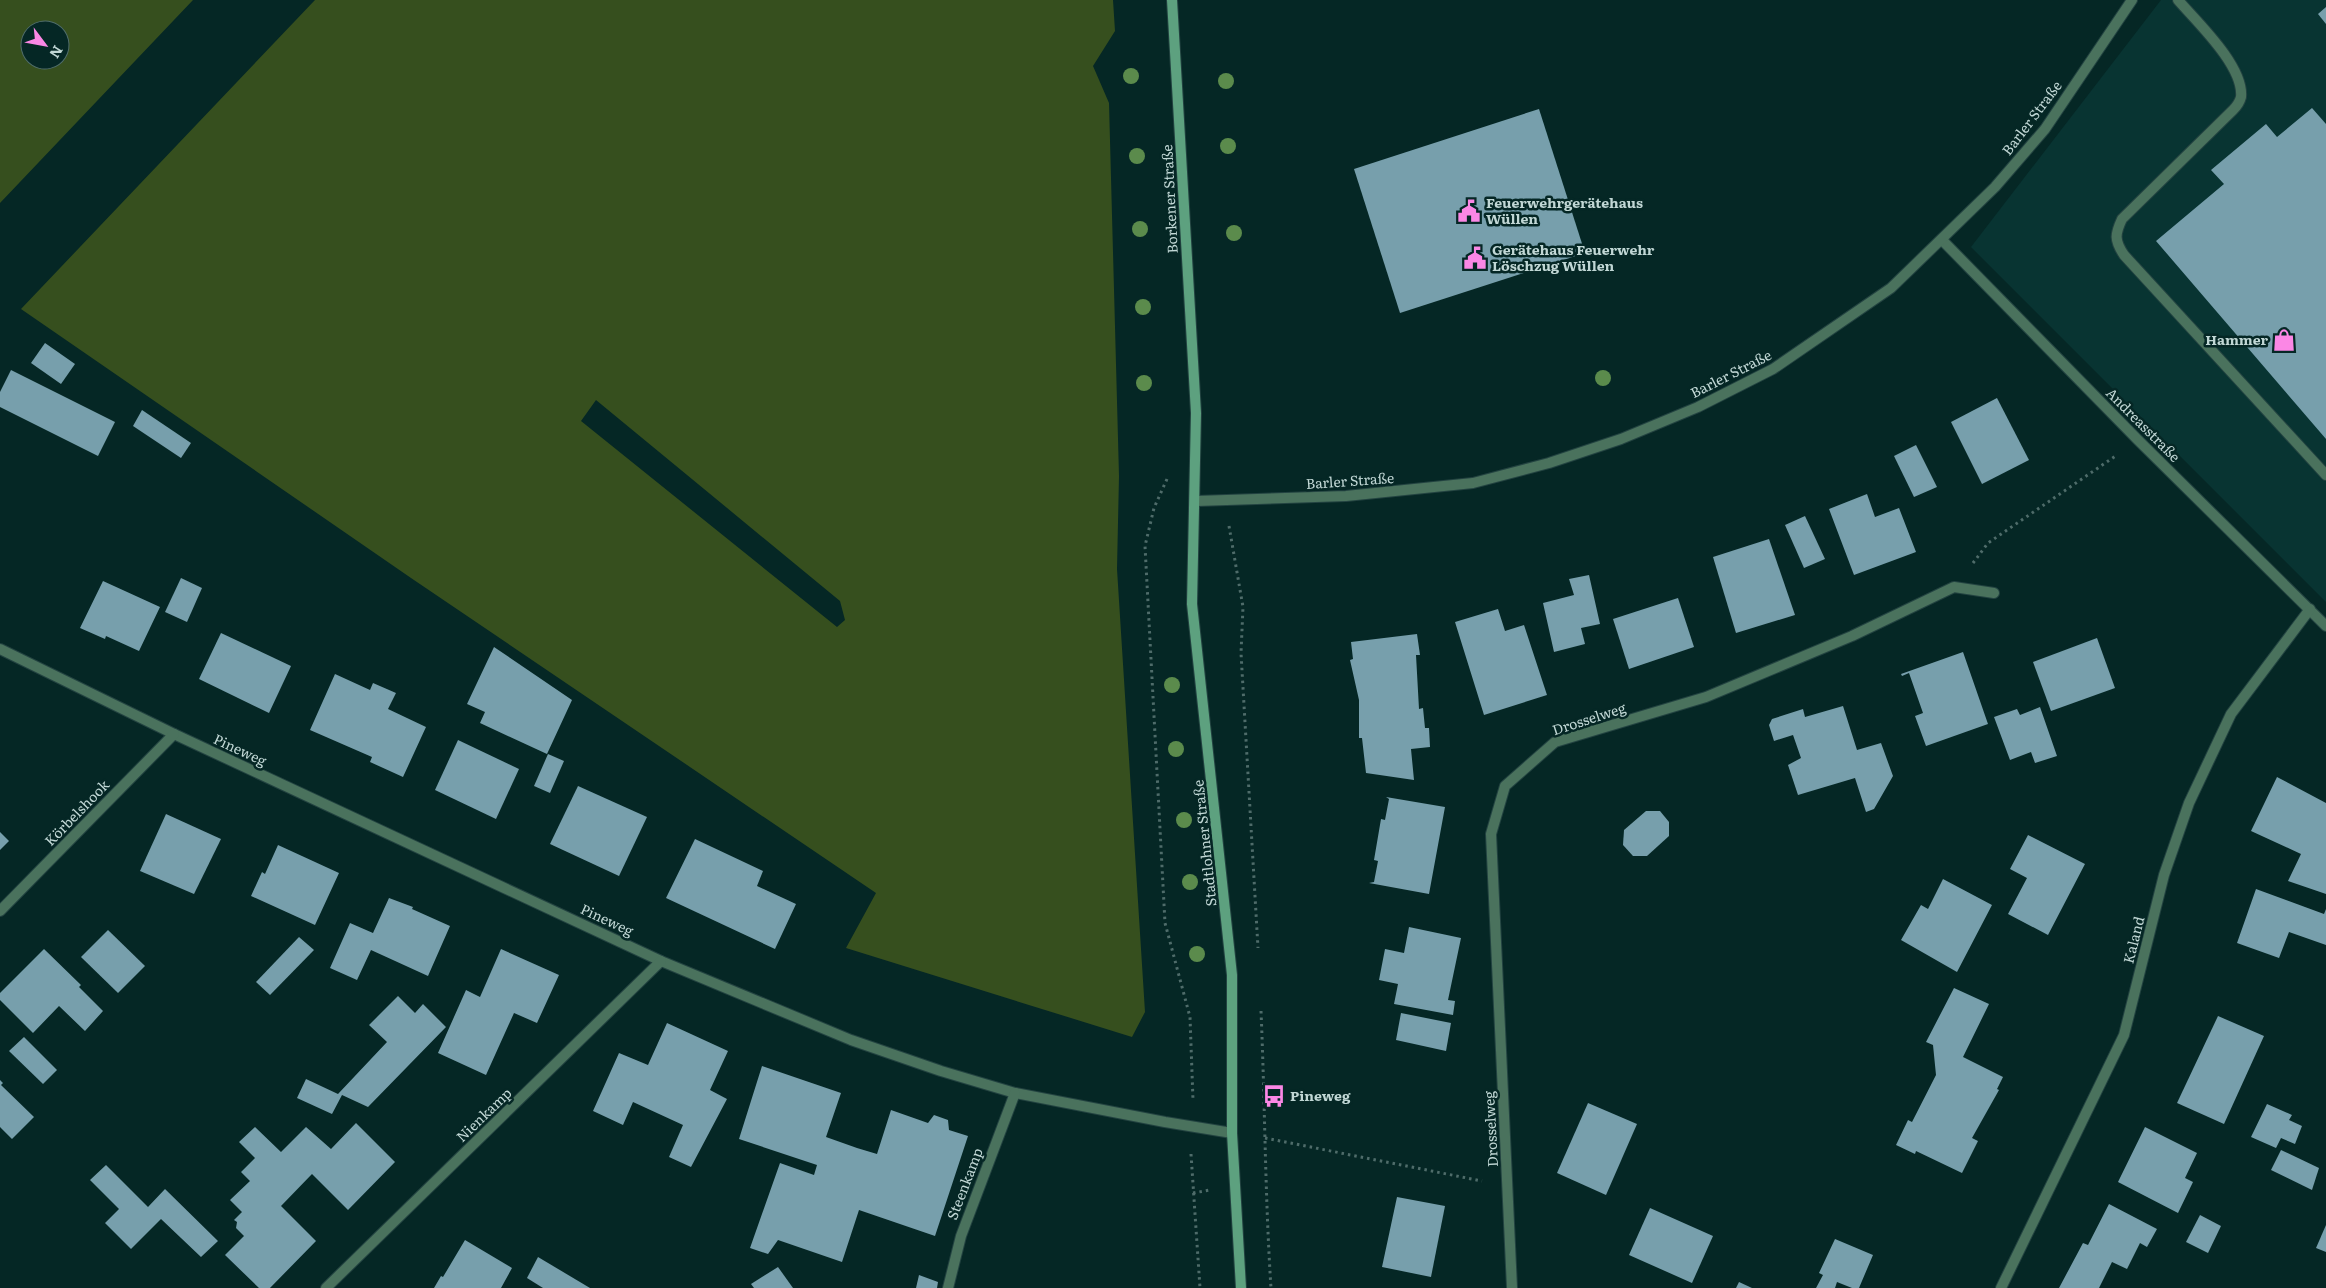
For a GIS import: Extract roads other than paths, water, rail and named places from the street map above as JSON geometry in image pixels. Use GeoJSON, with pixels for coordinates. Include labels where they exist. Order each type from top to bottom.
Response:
{"type":"FeatureCollection","features":[{"type":"Feature","properties":{"kind":"main road","name":"Borkener Straße"},"geometry":{"type":"LineString","coordinates":[[1172,0],[1195,397]]}},
{"type":"Feature","properties":{"kind":"main road","name":"Stadtlohner Straße"},"geometry":{"type":"LineString","coordinates":[[1195,397],[1196,501],[1192,604],[1232,975],[1232,1133],[1241,1288]]}},
{"type":"Feature","properties":{"kind":"street","name":"Barler Straße"},"geometry":{"type":"LineString","coordinates":[[1196,501],[1346,496],[1473,483],[1548,463],[1621,439],[1698,407],[1773,369],[1891,288],[1943,241],[1995,187],[2045,129],[2132,0]]}},
{"type":"Feature","properties":{"kind":"street"},"geometry":{"type":"LineString","coordinates":[[2178,0],[2232,64],[2238,79],[2241,97],[2233,110],[2122,218],[2117,230],[2116,244],[2326,475]]}},
{"type":"Feature","properties":{"kind":"street","name":"Andreasstraße"},"geometry":{"type":"LineString","coordinates":[[1943,241],[2138,440],[2326,626]]}},
{"type":"Feature","properties":{"kind":"street","name":"Drosselweg"},"geometry":{"type":"LineString","coordinates":[[1512,1288],[1491,834],[1505,786],[1555,742],[1706,698],[1852,636],[1954,587],[1994,592]]}},
{"type":"Feature","properties":{"kind":"street","name":"Kaland"},"geometry":{"type":"LineString","coordinates":[[2001,1288],[2124,1035],[2164,875],[2189,802],[2231,714],[2310,610]]}},
{"type":"Feature","properties":{"kind":"street","name":"Pineweg"},"geometry":{"type":"LineString","coordinates":[[0,649],[174,734],[662,961],[851,1040],[941,1071],[1015,1093],[1232,1133]]}},
{"type":"Feature","properties":{"kind":"street","name":"Körbelshook"},"geometry":{"type":"LineString","coordinates":[[0,911],[174,734]]}},
{"type":"Feature","properties":{"kind":"street","name":"Nienkamp"},"geometry":{"type":"LineString","coordinates":[[326,1288],[662,961]]}},
{"type":"Feature","properties":{"kind":"street","name":"Steenkamp"},"geometry":{"type":"LineString","coordinates":[[948,1288],[961,1236],[1015,1093]]}},
{"type":"Feature","properties":{"kind":"place","name":"Feuerwehrgerätehaus Wüllen"},"geometry":{"type":"Point","coordinates":[1469,211]}},
{"type":"Feature","properties":{"kind":"place","name":"Gerätehaus Feuerwehr Löschzug Wüllen"},"geometry":{"type":"Point","coordinates":[1475,258]}},
{"type":"Feature","properties":{"kind":"place","name":"Hammer"},"geometry":{"type":"Point","coordinates":[2284,340]}},
{"type":"Feature","properties":{"kind":"place","name":"Pineweg"},"geometry":{"type":"Point","coordinates":[1274,1096]}}]}
